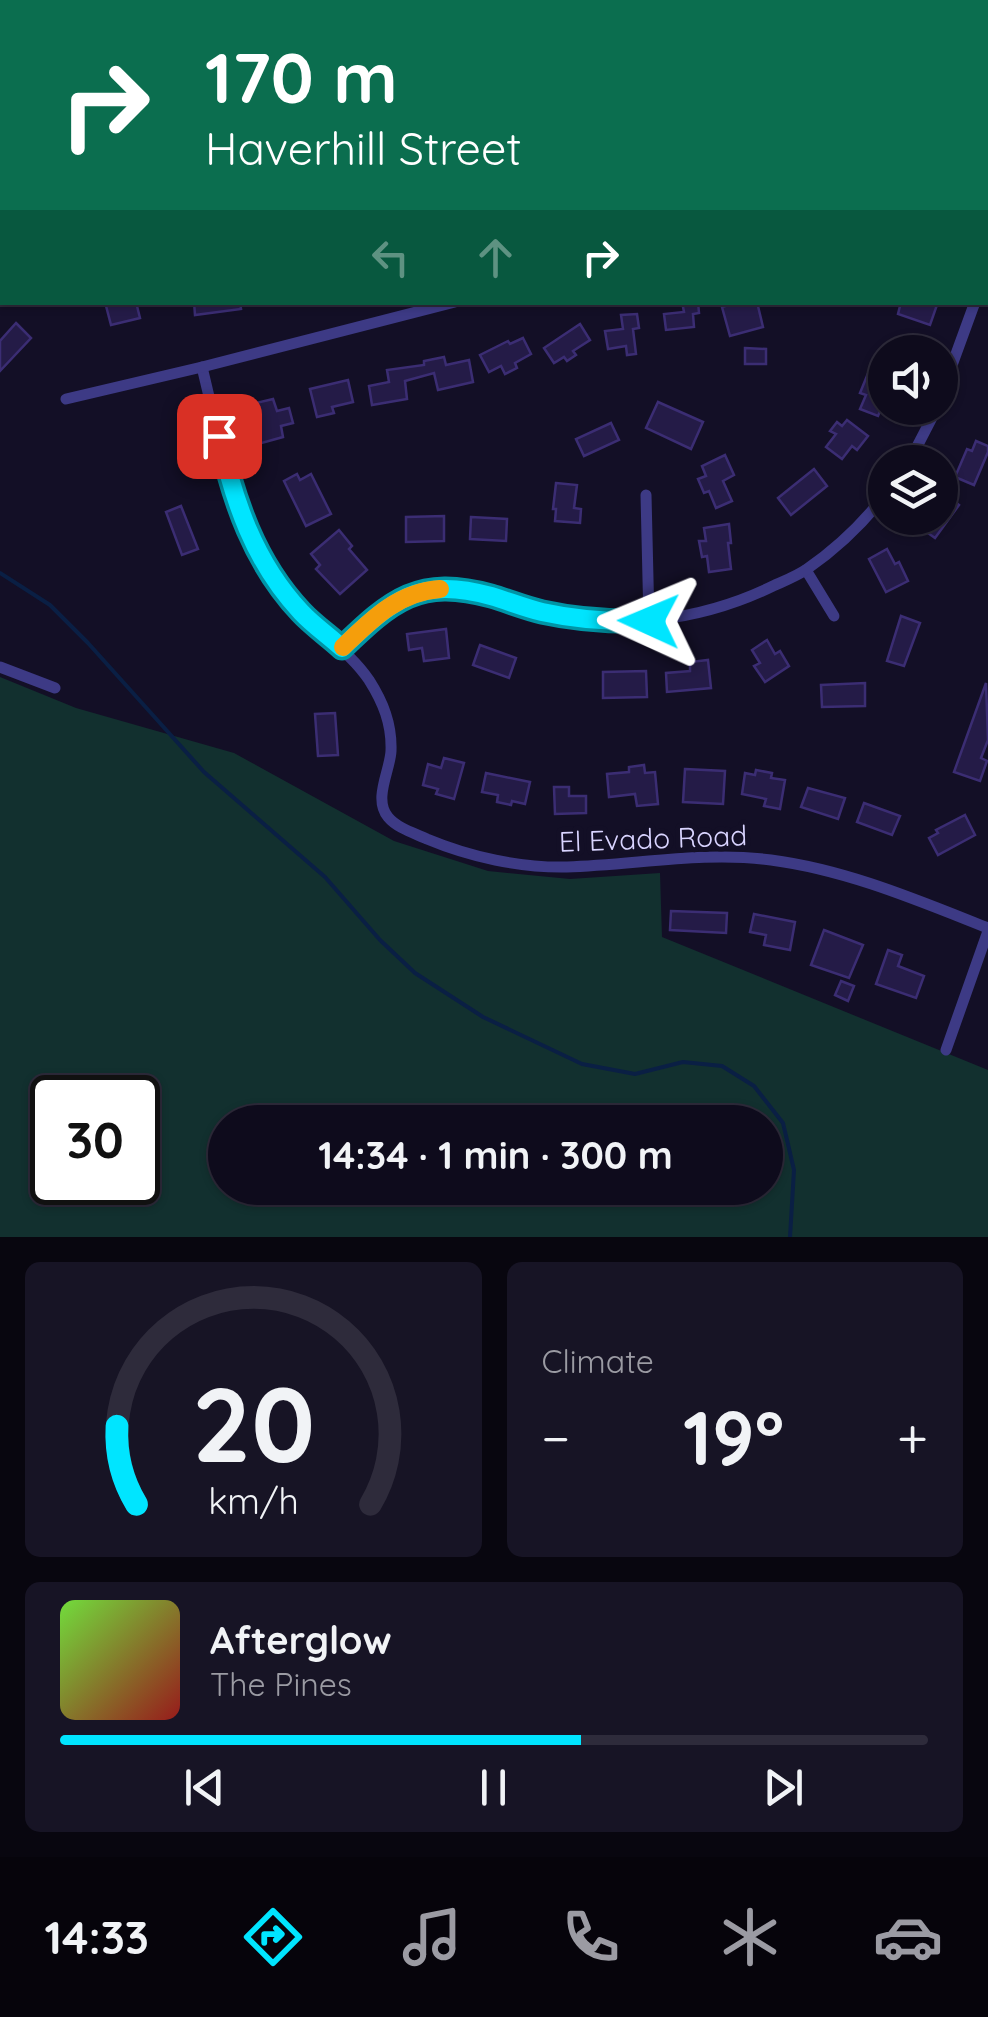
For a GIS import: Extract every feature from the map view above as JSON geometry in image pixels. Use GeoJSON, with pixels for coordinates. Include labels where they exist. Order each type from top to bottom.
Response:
{"type":"FeatureCollection","features":[{"type":"Feature","properties":{"kind":"street"},"geometry":{"type":"LineString","coordinates":[[66,399],[444,305]]}},
{"type":"Feature","properties":{"kind":"street"},"geometry":{"type":"LineString","coordinates":[[958,349],[974,305]]}},
{"type":"Feature","properties":{"kind":"street"},"geometry":{"type":"LineString","coordinates":[[202,368],[227,471],[257,553],[301,612],[342,648],[378,613],[425,590],[452,588],[576,619],[649,621],[724,607],[806,570],[868,516]]}},
{"type":"Feature","properties":{"kind":"street"},"geometry":{"type":"LineString","coordinates":[[646,496],[649,621]]}},
{"type":"Feature","properties":{"kind":"street"},"geometry":{"type":"LineString","coordinates":[[806,570],[834,616]]}},
{"type":"Feature","properties":{"kind":"street","name":"El Evado Road"},"geometry":{"type":"LineString","coordinates":[[342,648],[383,703],[391,752],[382,809],[390,821],[406,830],[486,858],[524,864],[563,867],[711,856],[817,868],[871,884],[988,930]]}},
{"type":"Feature","properties":{"kind":"street"},"geometry":{"type":"LineString","coordinates":[[0,667],[55,688]]}},
{"type":"Feature","properties":{"kind":"street"},"geometry":{"type":"LineString","coordinates":[[946,1050],[988,930]]}},
{"type":"Feature","properties":{"kind":"green space"},"geometry":{"type":"Polygon","coordinates":[[[0,677],[76,708],[234,753],[394,841],[488,871],[570,879],[660,873],[662,937],[988,1070],[988,1237],[0,1237],[0,677]]]}},
{"type":"Feature","properties":{"kind":"building"},"geometry":{"type":"Polygon","coordinates":[[[106,305],[137,305],[140,318],[111,325],[106,305]]]}},
{"type":"Feature","properties":{"kind":"building"},"geometry":{"type":"Polygon","coordinates":[[[194,305],[240,305],[241,309],[195,315],[194,305]]]}},
{"type":"Feature","properties":{"kind":"building"},"geometry":{"type":"Polygon","coordinates":[[[683,305],[698,305],[699,313],[693,314],[694,327],[666,330],[664,314],[684,312],[683,305]]]}},
{"type":"Feature","properties":{"kind":"building"},"geometry":{"type":"Polygon","coordinates":[[[758,305],[763,327],[730,336],[722,307],[758,305]]]}},
{"type":"Feature","properties":{"kind":"building"},"geometry":{"type":"Polygon","coordinates":[[[900,305],[937,305],[930,325],[898,314],[900,305]]]}},
{"type":"Feature","properties":{"kind":"building"},"geometry":{"type":"Polygon","coordinates":[[[637,314],[639,328],[633,329],[636,354],[627,355],[626,346],[608,349],[605,331],[623,329],[621,315],[637,314]]]}},
{"type":"Feature","properties":{"kind":"building"},"geometry":{"type":"Polygon","coordinates":[[[16,323],[31,338],[0,371],[0,341],[16,323]]]}},
{"type":"Feature","properties":{"kind":"building"},"geometry":{"type":"Polygon","coordinates":[[[580,324],[590,340],[573,351],[576,355],[567,361],[564,357],[554,363],[544,348],[580,324]]]}},
{"type":"Feature","properties":{"kind":"building"},"geometry":{"type":"Polygon","coordinates":[[[523,338],[531,354],[515,363],[517,368],[505,374],[501,366],[489,372],[480,355],[523,338]]]}},
{"type":"Feature","properties":{"kind":"building"},"geometry":{"type":"Polygon","coordinates":[[[745,348],[766,349],[766,364],[745,364],[745,348]]]}},
{"type":"Feature","properties":{"kind":"building"},"geometry":{"type":"Polygon","coordinates":[[[444,357],[446,365],[469,360],[473,382],[438,390],[434,373],[405,381],[407,399],[372,405],[369,386],[389,382],[387,370],[424,365],[424,361],[444,357]]]}},
{"type":"Feature","properties":{"kind":"building"},"geometry":{"type":"Polygon","coordinates":[[[868,373],[868,412],[860,409],[866,395],[860,393],[868,373]]]}},
{"type":"Feature","properties":{"kind":"building"},"geometry":{"type":"Polygon","coordinates":[[[348,380],[353,402],[332,407],[334,413],[317,417],[310,389],[348,380]]]}},
{"type":"Feature","properties":{"kind":"building"},"geometry":{"type":"Polygon","coordinates":[[[273,399],[277,411],[289,408],[293,423],[281,426],[283,437],[258,444],[248,405],[273,399]]]}},
{"type":"Feature","properties":{"kind":"building"},"geometry":{"type":"Polygon","coordinates":[[[658,402],[703,422],[691,449],[646,428],[658,402]]]}},
{"type":"Feature","properties":{"kind":"building"},"geometry":{"type":"Polygon","coordinates":[[[847,420],[868,436],[857,450],[852,446],[842,459],[826,447],[836,434],[830,431],[837,422],[842,426],[847,420]]]}},
{"type":"Feature","properties":{"kind":"building"},"geometry":{"type":"Polygon","coordinates":[[[611,423],[619,440],[584,456],[576,439],[611,423]]]}},
{"type":"Feature","properties":{"kind":"building"},"geometry":{"type":"Polygon","coordinates":[[[976,441],[988,446],[974,485],[958,478],[967,449],[972,451],[976,441]]]}},
{"type":"Feature","properties":{"kind":"building"},"geometry":{"type":"Polygon","coordinates":[[[725,455],[734,475],[723,481],[732,501],[716,508],[709,491],[704,493],[698,479],[706,476],[702,466],[725,455]]]}},
{"type":"Feature","properties":{"kind":"building"},"geometry":{"type":"Polygon","coordinates":[[[814,469],[827,486],[791,515],[778,498],[814,469]]]}},
{"type":"Feature","properties":{"kind":"building"},"geometry":{"type":"Polygon","coordinates":[[[297,474],[300,480],[311,474],[331,514],[306,526],[284,481],[297,474]]]}},
{"type":"Feature","properties":{"kind":"building"},"geometry":{"type":"Polygon","coordinates":[[[556,483],[577,485],[574,508],[581,509],[580,523],[555,521],[556,483]]]}},
{"type":"Feature","properties":{"kind":"building"},"geometry":{"type":"Polygon","coordinates":[[[181,506],[198,549],[182,555],[166,512],[181,506]]]}},
{"type":"Feature","properties":{"kind":"building"},"geometry":{"type":"Polygon","coordinates":[[[444,516],[444,541],[406,542],[406,517],[444,516]]]}},
{"type":"Feature","properties":{"kind":"building"},"geometry":{"type":"Polygon","coordinates":[[[471,517],[507,519],[506,541],[470,539],[471,517]]]}},
{"type":"Feature","properties":{"kind":"building"},"geometry":{"type":"Polygon","coordinates":[[[729,524],[731,569],[709,572],[707,556],[702,557],[699,541],[706,541],[704,528],[729,524]]]}},
{"type":"Feature","properties":{"kind":"building"},"geometry":{"type":"Polygon","coordinates":[[[339,530],[367,570],[340,594],[316,569],[320,565],[311,554],[339,530]]]}},
{"type":"Feature","properties":{"kind":"building"},"geometry":{"type":"Polygon","coordinates":[[[887,549],[908,581],[886,592],[869,559],[887,549]]]}},
{"type":"Feature","properties":{"kind":"building"},"geometry":{"type":"Polygon","coordinates":[[[901,616],[920,623],[904,666],[887,661],[901,616]]]}},
{"type":"Feature","properties":{"kind":"building"},"geometry":{"type":"Polygon","coordinates":[[[446,629],[449,658],[424,661],[422,648],[409,650],[407,634],[446,629]]]}},
{"type":"Feature","properties":{"kind":"building"},"geometry":{"type":"Polygon","coordinates":[[[767,640],[789,666],[765,682],[754,666],[760,663],[752,650],[767,640]]]}},
{"type":"Feature","properties":{"kind":"building"},"geometry":{"type":"Polygon","coordinates":[[[480,645],[516,658],[509,678],[473,665],[480,645]]]}},
{"type":"Feature","properties":{"kind":"building"},"geometry":{"type":"Polygon","coordinates":[[[708,660],[711,688],[667,692],[666,673],[690,671],[690,662],[708,660]]]}},
{"type":"Feature","properties":{"kind":"building"},"geometry":{"type":"Polygon","coordinates":[[[646,671],[647,697],[603,698],[603,672],[646,671]]]}},
{"type":"Feature","properties":{"kind":"building"},"geometry":{"type":"Polygon","coordinates":[[[865,683],[865,706],[822,707],[821,685],[865,683]]]}},
{"type":"Feature","properties":{"kind":"building"},"geometry":{"type":"Polygon","coordinates":[[[986,683],[988,740],[981,758],[987,761],[980,781],[954,772],[986,683]]]}},
{"type":"Feature","properties":{"kind":"building"},"geometry":{"type":"Polygon","coordinates":[[[335,713],[338,755],[318,756],[315,714],[335,713]]]}},
{"type":"Feature","properties":{"kind":"building"},"geometry":{"type":"Polygon","coordinates":[[[444,758],[464,763],[454,799],[423,785],[428,764],[441,768],[444,758]]]}},
{"type":"Feature","properties":{"kind":"building"},"geometry":{"type":"Polygon","coordinates":[[[644,765],[645,773],[655,772],[658,804],[637,806],[635,794],[609,797],[607,774],[629,772],[629,767],[644,765]]]}},
{"type":"Feature","properties":{"kind":"building"},"geometry":{"type":"Polygon","coordinates":[[[685,769],[725,771],[723,804],[683,802],[685,769]]]}},
{"type":"Feature","properties":{"kind":"building"},"geometry":{"type":"Polygon","coordinates":[[[756,770],[785,780],[780,809],[764,806],[766,799],[742,794],[745,773],[755,775],[756,770]]]}},
{"type":"Feature","properties":{"kind":"building"},"geometry":{"type":"Polygon","coordinates":[[[486,773],[530,782],[525,804],[497,802],[498,795],[482,792],[486,773]]]}},
{"type":"Feature","properties":{"kind":"building"},"geometry":{"type":"Polygon","coordinates":[[[554,787],[569,787],[569,796],[586,796],[586,813],[555,814],[554,787]]]}},
{"type":"Feature","properties":{"kind":"building"},"geometry":{"type":"Polygon","coordinates":[[[808,788],[845,798],[838,819],[801,807],[808,788]]]}},
{"type":"Feature","properties":{"kind":"building"},"geometry":{"type":"Polygon","coordinates":[[[864,803],[900,816],[892,835],[857,822],[864,803]]]}},
{"type":"Feature","properties":{"kind":"building"},"geometry":{"type":"Polygon","coordinates":[[[965,815],[975,835],[938,855],[929,838],[965,815]]]}},
{"type":"Feature","properties":{"kind":"building"},"geometry":{"type":"Polygon","coordinates":[[[671,911],[727,913],[726,933],[670,930],[671,911]]]}},
{"type":"Feature","properties":{"kind":"building"},"geometry":{"type":"Polygon","coordinates":[[[754,914],[795,922],[790,950],[764,945],[766,935],[750,932],[754,914]]]}},
{"type":"Feature","properties":{"kind":"building"},"geometry":{"type":"Polygon","coordinates":[[[824,930],[863,945],[849,978],[811,965],[824,930]]]}},
{"type":"Feature","properties":{"kind":"building"},"geometry":{"type":"Polygon","coordinates":[[[888,950],[902,955],[898,966],[924,976],[916,998],[876,984],[888,950]]]}},
{"type":"Feature","properties":{"kind":"building"},"geometry":{"type":"Polygon","coordinates":[[[841,981],[854,986],[848,1001],[835,995],[841,981]]]}},
{"type":"Feature","properties":{"kind":"waterway"},"geometry":{"type":"LineString","coordinates":[[0,573],[50,605],[204,772],[325,877],[415,973],[483,1017],[582,1064],[635,1074],[683,1062],[722,1066],[754,1086],[783,1123],[794,1170],[790,1237]]}},
{"type":"Feature","properties":{"kind":"slow traffic"},"geometry":{"type":"LineString","coordinates":[[343,647],[378,613],[401,599],[440,589]]}},
{"type":"Feature","properties":{"kind":"route"},"geometry":{"type":"LineString","coordinates":[[219,436],[242,518],[257,553],[301,612],[342,648],[378,613],[425,590],[452,588],[576,619],[649,621]]}}]}
